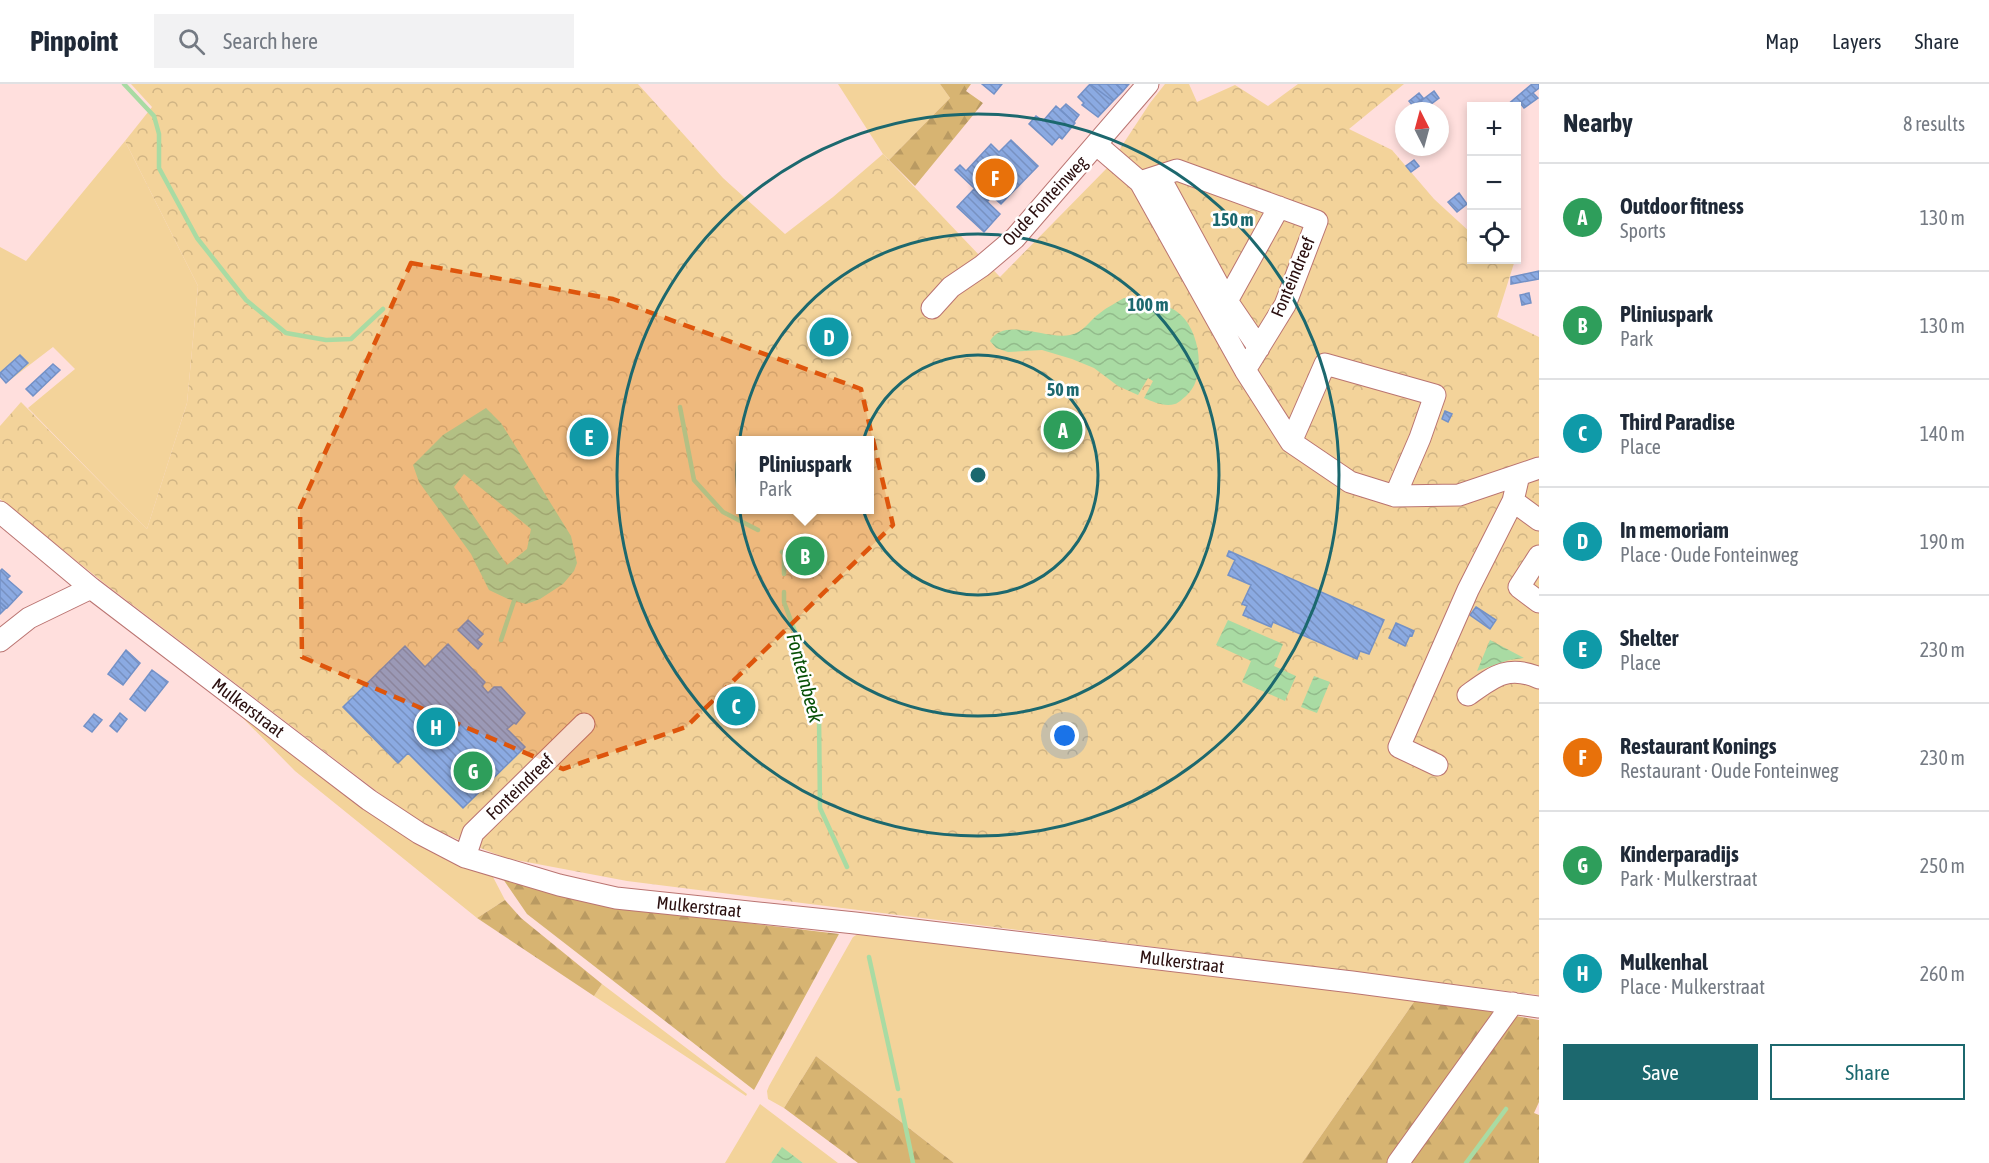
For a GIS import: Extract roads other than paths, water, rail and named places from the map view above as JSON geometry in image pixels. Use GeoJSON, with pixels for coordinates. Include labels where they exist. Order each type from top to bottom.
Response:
{"type":"FeatureCollection","features":[{"type":"Feature","properties":{"kind":"street","name":"Oude Fonteinweg"},"geometry":{"type":"LineString","coordinates":[[932,308],[951,287],[982,266],[1016,238],[1148,84]]}},
{"type":"Feature","properties":{"kind":"street"},"geometry":{"type":"LineString","coordinates":[[1097,145],[1149,179],[1259,348]]}},
{"type":"Feature","properties":{"kind":"street","name":"Fonteindreef"},"geometry":{"type":"LineString","coordinates":[[1149,179],[1177,170],[1317,221],[1285,305],[1245,370]]}},
{"type":"Feature","properties":{"kind":"street"},"geometry":{"type":"LineString","coordinates":[[1149,179],[1245,370],[1290,442],[1350,482],[1395,496],[1459,495],[1529,471]]}},
{"type":"Feature","properties":{"kind":"street"},"geometry":{"type":"LineString","coordinates":[[1227,302],[1279,207]]}},
{"type":"Feature","properties":{"kind":"street"},"geometry":{"type":"LineString","coordinates":[[1290,442],[1325,364],[1435,395],[1420,438],[1395,496]]}},
{"type":"Feature","properties":{"kind":"street"},"geometry":{"type":"LineString","coordinates":[[1437,765],[1399,747],[1468,590],[1529,471]]}},
{"type":"Feature","properties":{"kind":"street"},"geometry":{"type":"LineString","coordinates":[[1513,501],[1539,520]]}},
{"type":"Feature","properties":{"kind":"street","name":"Mulkerstraat"},"geometry":{"type":"LineString","coordinates":[[0,512],[91,588],[369,800],[419,833],[465,857],[559,885],[616,898],[1352,982],[1539,1007]]}},
{"type":"Feature","properties":{"kind":"street"},"geometry":{"type":"LineString","coordinates":[[1539,556],[1519,586],[1539,602]]}},
{"type":"Feature","properties":{"kind":"street"},"geometry":{"type":"LineString","coordinates":[[0,641],[29,618],[91,588]]}},
{"type":"Feature","properties":{"kind":"street"},"geometry":{"type":"LineString","coordinates":[[1468,695],[1497,675],[1525,672],[1539,678]]}},
{"type":"Feature","properties":{"kind":"street","name":"Fonteindreef"},"geometry":{"type":"LineString","coordinates":[[465,857],[473,833],[584,724]]}},
{"type":"Feature","properties":{"kind":"street"},"geometry":{"type":"LineString","coordinates":[[1398,1163],[1513,1003]]}},
{"type":"Feature","properties":{"kind":"water"},"geometry":{"type":"Polygon","coordinates":[[[1124,298],[1154,302],[1175,310],[1188,323],[1193,333],[1199,356],[1197,378],[1193,388],[1176,403],[1163,404],[1144,398],[1153,381],[1148,378],[1138,395],[1118,386],[1094,368],[1072,359],[1042,350],[1008,352],[996,348],[990,341],[1005,330],[1015,329],[1061,336],[1075,334],[1096,316],[1124,298]]]}},
{"type":"Feature","properties":{"kind":"water"},"geometry":{"type":"Polygon","coordinates":[[[486,408],[501,423],[571,536],[577,563],[574,571],[563,584],[540,599],[526,604],[489,590],[471,554],[419,482],[413,465],[443,435],[486,408]],[[464,474],[454,487],[507,565],[527,549],[531,529],[464,474]]]}},
{"type":"Feature","properties":{"kind":"water"},"geometry":{"type":"Polygon","coordinates":[[[1228,620],[1283,644],[1274,666],[1296,676],[1285,701],[1242,682],[1251,661],[1216,645],[1228,620]]]}},
{"type":"Feature","properties":{"kind":"water"},"geometry":{"type":"Polygon","coordinates":[[[1490,640],[1524,658],[1509,660],[1477,671],[1490,640]]]}},
{"type":"Feature","properties":{"kind":"water"},"geometry":{"type":"Polygon","coordinates":[[[1314,676],[1330,682],[1317,713],[1301,707],[1314,676]]]}},
{"type":"Feature","properties":{"kind":"water"},"geometry":{"type":"Polygon","coordinates":[[[782,1147],[803,1163],[771,1163],[782,1147]]]}},
{"type":"Feature","properties":{"kind":"waterway"},"geometry":{"type":"LineString","coordinates":[[124,84],[154,116],[159,134],[159,168],[197,238],[246,300],[286,333],[326,340],[351,339],[383,309]]}},
{"type":"Feature","properties":{"kind":"waterway","name":"Fonteinbeek"},"geometry":{"type":"LineString","coordinates":[[680,407],[694,480],[723,512],[758,530]]}},
{"type":"Feature","properties":{"kind":"waterway","name":"Fonteinbeek"},"geometry":{"type":"LineString","coordinates":[[782,552],[784,554],[784,574]]}},
{"type":"Feature","properties":{"kind":"waterway","name":"Fonteinbeek"},"geometry":{"type":"LineString","coordinates":[[784,592],[784,602],[797,637],[801,668],[819,715],[820,808],[847,867]]}},
{"type":"Feature","properties":{"kind":"waterway"},"geometry":{"type":"LineString","coordinates":[[501,640],[514,601]]}},
{"type":"Feature","properties":{"kind":"waterway","name":"Fonteinbeek"},"geometry":{"type":"LineString","coordinates":[[869,957],[898,1089]]}},
{"type":"Feature","properties":{"kind":"waterway","name":"Fonteinbeek"},"geometry":{"type":"LineString","coordinates":[[900,1100],[913,1163]]}},
{"type":"Feature","properties":{"kind":"waterway","name":"Fonteinbeek"},"geometry":{"type":"LineString","coordinates":[[1466,1163],[1506,1109]]}},
{"type":"Feature","properties":{"kind":"place","name":"Restaurant Konings"},"geometry":{"type":"Point","coordinates":[995,178]}},
{"type":"Feature","properties":{"kind":"place","name":"In memoriam"},"geometry":{"type":"Point","coordinates":[829,337]}},
{"type":"Feature","properties":{"kind":"place","name":"Outdoor fitness"},"geometry":{"type":"Point","coordinates":[1063,430]}},
{"type":"Feature","properties":{"kind":"place","name":"Shelter"},"geometry":{"type":"Point","coordinates":[589,437]}},
{"type":"Feature","properties":{"kind":"place","name":"Pliniuspark"},"geometry":{"type":"Point","coordinates":[805,556]}},
{"type":"Feature","properties":{"kind":"place","name":"Third Paradise"},"geometry":{"type":"Point","coordinates":[736,706]}},
{"type":"Feature","properties":{"kind":"place","name":"Mulkenhal"},"geometry":{"type":"Point","coordinates":[436,727]}},
{"type":"Feature","properties":{"kind":"place","name":"Kinderparadijs"},"geometry":{"type":"Point","coordinates":[473,771]}}]}
